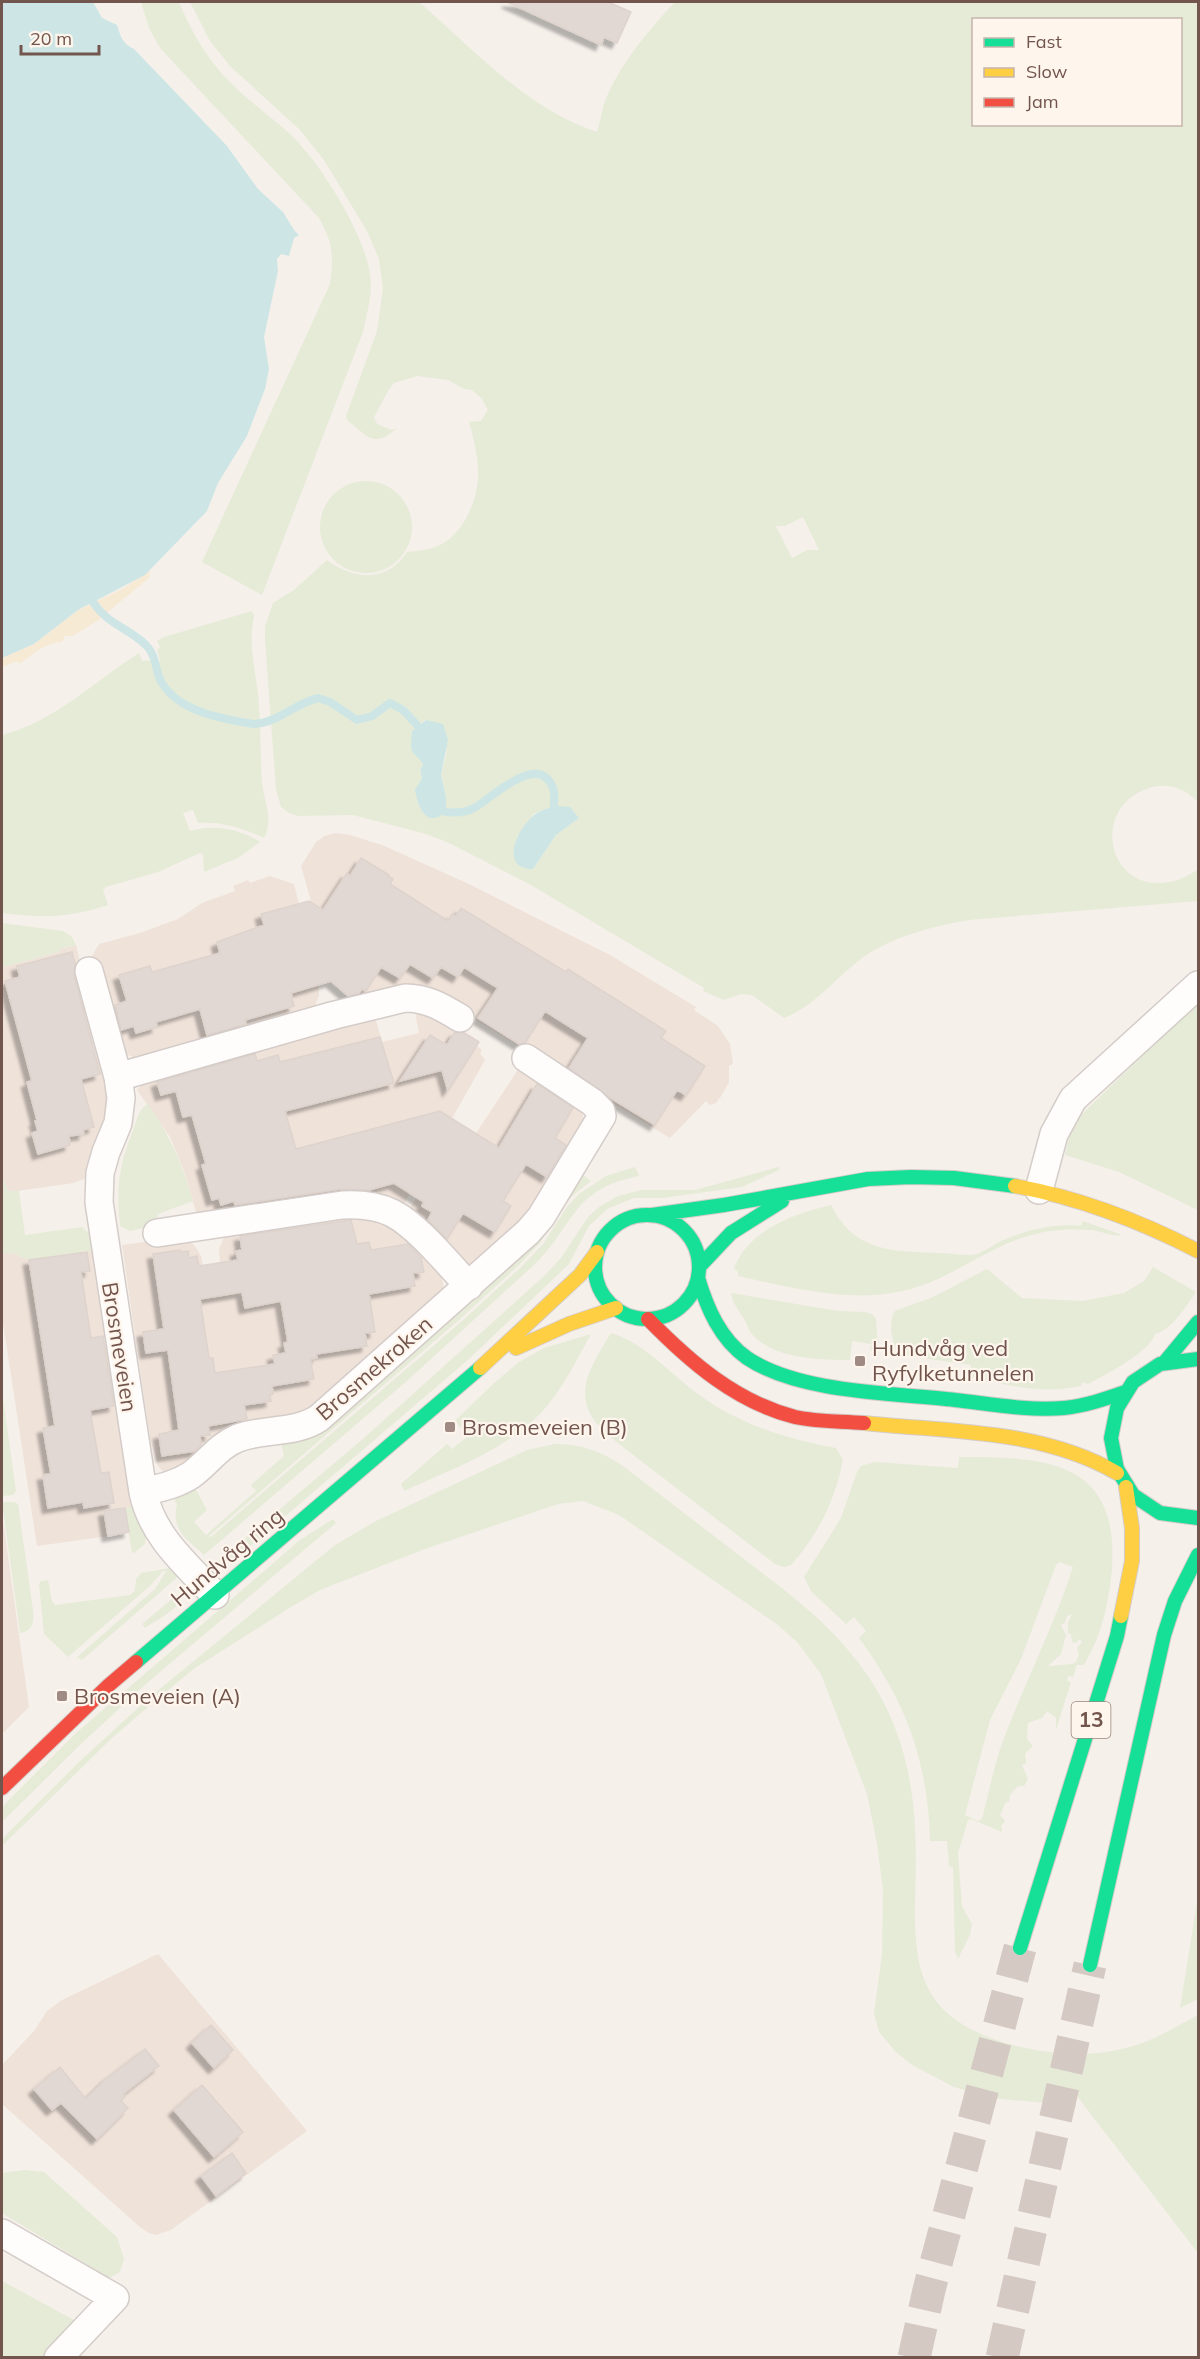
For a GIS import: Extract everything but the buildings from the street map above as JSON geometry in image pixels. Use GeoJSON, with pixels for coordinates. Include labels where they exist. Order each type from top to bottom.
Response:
{"type":"FeatureCollection","features":[{"type":"Feature","properties":{"kind":"main road"},"geometry":{"type":"LineString","coordinates":[[652,1215],[673,1222],[689,1236],[698,1256],[698,1273],[692,1293],[684,1304],[667,1314],[648,1319],[636,1318],[606,1300],[598,1283],[595,1264],[597,1252],[603,1238],[618,1224],[638,1215],[689,1211],[844,1182],[895,1177],[987,1181],[1039,1190],[1079,1200],[1149,1225],[1198,1251]]}},
{"type":"Feature","properties":{"kind":"main road"},"geometry":{"type":"LineString","coordinates":[[698,1273],[731,1233],[799,1191]]}},
{"type":"Feature","properties":{"kind":"main road","name":"Hundvåg ring"},"geometry":{"type":"LineString","coordinates":[[2,1788],[109,1685],[485,1364],[580,1275],[597,1252]]}},
{"type":"Feature","properties":{"kind":"main road","name":"13"},"geometry":{"type":"LineString","coordinates":[[698,1273],[711,1317],[728,1341],[747,1358],[795,1378],[824,1385],[1047,1409],[1090,1404],[1125,1392]]}},
{"type":"Feature","properties":{"kind":"main road","name":"Hundvåg ring"},"geometry":{"type":"LineString","coordinates":[[485,1364],[549,1332],[616,1308]]}},
{"type":"Feature","properties":{"kind":"main road","name":"13"},"geometry":{"type":"LineString","coordinates":[[648,1319],[710,1377],[771,1410],[797,1417],[1051,1443],[1095,1460],[1117,1473]]}},
{"type":"Feature","properties":{"kind":"main road","name":"13"},"geometry":{"type":"LineString","coordinates":[[1164,1362],[1198,1322]]}},
{"type":"Feature","properties":{"kind":"main road","name":"13"},"geometry":{"type":"LineString","coordinates":[[1198,1359],[1184,1358],[1164,1362],[1139,1376],[1125,1392],[1115,1411],[1110,1431],[1111,1453],[1117,1473],[1126,1487],[1142,1503],[1161,1514],[1183,1519],[1198,1518]]}},
{"type":"Feature","properties":{"kind":"main road","name":"13"},"geometry":{"type":"LineString","coordinates":[[1020,1948],[1118,1636],[1132,1561],[1132,1528],[1126,1487]]}},
{"type":"Feature","properties":{"kind":"main road","name":"13"},"geometry":{"type":"LineString","coordinates":[[1090,1965],[1164,1635],[1175,1601],[1198,1555]]}},
{"type":"Feature","properties":{"kind":"street","name":"Brosmeveien"},"geometry":{"type":"LineString","coordinates":[[89,972],[122,1098],[121,1111],[100,1173],[99,1202],[142,1492],[149,1516],[168,1546],[215,1595]]}},
{"type":"Feature","properties":{"kind":"street"},"geometry":{"type":"LineString","coordinates":[[1039,1190],[1054,1134],[1073,1099],[1198,985]]}},
{"type":"Feature","properties":{"kind":"street"},"geometry":{"type":"LineString","coordinates":[[118,1077],[335,1015],[405,998],[430,1001],[460,1018]]}},
{"type":"Feature","properties":{"kind":"street","name":"Brosmekroken"},"geometry":{"type":"LineString","coordinates":[[142,1492],[173,1484],[189,1476],[230,1441],[251,1434],[308,1425],[335,1405],[511,1249],[541,1217],[601,1119],[601,1111],[592,1102],[526,1058]]}},
{"type":"Feature","properties":{"kind":"street"},"geometry":{"type":"LineString","coordinates":[[157,1233],[359,1204],[376,1207],[401,1218],[469,1286]]}},
{"type":"Feature","properties":{"kind":"street"},"geometry":{"type":"LineString","coordinates":[[2,2234],[115,2298],[58,2358]]}},
{"type":"Feature","properties":{"kind":"shaded area"},"geometry":{"type":"Polygon","coordinates":[[[335,833],[382,845],[469,884],[610,955],[696,1007],[694,1010],[718,1026],[730,1044],[733,1064],[729,1066],[729,1082],[722,1095],[716,1103],[710,1105],[706,1101],[670,1138],[451,1005],[350,998],[345,995],[334,982],[301,866],[316,842],[335,833]]]}},
{"type":"Feature","properties":{"kind":"shaded area"},"geometry":{"type":"Polygon","coordinates":[[[270,876],[294,884],[318,981],[319,996],[314,1008],[138,1059],[123,1053],[112,1030],[92,956],[99,944],[140,933],[178,919],[202,903],[235,891],[233,886],[248,880],[250,883],[270,876]]]}},
{"type":"Feature","properties":{"kind":"shaded area"},"geometry":{"type":"Polygon","coordinates":[[[76,945],[113,1094],[88,1177],[74,1183],[10,1192],[2,1177],[2,967],[59,952],[59,949],[76,945]]]}},
{"type":"Feature","properties":{"kind":"shaded area"},"geometry":{"type":"Polygon","coordinates":[[[429,1009],[479,1041],[476,1045],[482,1050],[480,1053],[485,1060],[401,1209],[198,1219],[184,1171],[170,1137],[137,1090],[149,1077],[374,1013],[382,1042],[419,1033],[417,1011],[429,1009]]]}},
{"type":"Feature","properties":{"kind":"shaded area"},"geometry":{"type":"Polygon","coordinates":[[[521,1065],[580,1106],[585,1123],[534,1210],[476,1264],[465,1264],[407,1213],[452,1139],[467,1147],[521,1065]]]}},
{"type":"Feature","properties":{"kind":"shaded area"},"geometry":{"type":"Polygon","coordinates":[[[347,1213],[386,1220],[441,1273],[444,1289],[309,1414],[203,1452],[169,1473],[163,1472],[158,1466],[150,1438],[122,1245],[173,1238],[190,1242],[201,1256],[207,1285],[222,1283],[219,1249],[224,1237],[229,1234],[347,1213]]]}},
{"type":"Feature","properties":{"kind":"shaded area"},"geometry":{"type":"Polygon","coordinates":[[[96,1250],[138,1532],[37,1546],[2,1316],[2,1253],[13,1253],[28,1260],[96,1250]]]}},
{"type":"Feature","properties":{"kind":"shaded area"},"geometry":{"type":"Polygon","coordinates":[[[2,1513],[29,1707],[2,1734],[2,1513]]]}},
{"type":"Feature","properties":{"kind":"shaded area"},"geometry":{"type":"Polygon","coordinates":[[[158,1954],[307,2131],[171,2230],[156,2235],[141,2228],[2,2104],[2,2065],[34,2031],[47,2011],[62,2000],[158,1954]]]}},
{"type":"Feature","properties":{"kind":"green space"},"geometry":{"type":"Polygon","coordinates":[[[141,2],[179,2],[196,37],[218,69],[303,148],[340,200],[359,239],[370,274],[370,296],[363,332],[262,595],[202,562],[330,284],[331,250],[319,218],[160,48],[149,28],[141,2]]]}},
{"type":"Feature","properties":{"kind":"green space"},"geometry":{"type":"Polygon","coordinates":[[[190,2],[419,2],[524,93],[571,122],[597,132],[605,100],[613,83],[646,35],[675,2],[1198,2],[1198,802],[1182,790],[1169,786],[1149,788],[1130,798],[1118,812],[1113,829],[1113,846],[1119,862],[1131,875],[1148,882],[1169,882],[1181,879],[1198,870],[1198,901],[969,920],[910,934],[869,953],[814,1000],[784,1018],[752,995],[741,994],[724,1000],[703,991],[704,988],[531,885],[447,842],[426,834],[353,815],[298,816],[281,807],[276,790],[265,640],[265,626],[273,603],[294,590],[327,560],[348,572],[370,575],[380,573],[399,562],[407,552],[440,545],[455,534],[467,517],[477,487],[477,457],[469,422],[481,421],[488,410],[482,399],[472,390],[464,389],[448,380],[417,376],[394,383],[374,417],[377,424],[392,430],[397,428],[389,434],[382,438],[371,438],[347,420],[346,416],[377,331],[383,289],[379,259],[367,231],[324,160],[300,130],[230,66],[210,41],[190,2]],[[803,517],[785,526],[776,526],[792,558],[807,550],[819,550],[803,517]],[[425,720],[412,731],[423,765],[420,770],[422,778],[417,796],[424,814],[445,806],[446,797],[441,775],[447,751],[425,720]],[[547,808],[534,814],[517,837],[533,869],[556,835],[579,818],[547,808]]]}},
{"type":"Feature","properties":{"kind":"green space"},"geometry":{"type":"Polygon","coordinates":[[[366,481],[384,484],[399,494],[409,509],[412,527],[409,545],[399,560],[384,570],[366,573],[348,570],[333,560],[323,545],[320,527],[323,509],[333,494],[348,484],[366,481]]]}},
{"type":"Feature","properties":{"kind":"green space"},"geometry":{"type":"Polygon","coordinates":[[[252,611],[254,616],[252,646],[259,705],[262,783],[268,810],[267,831],[264,838],[232,826],[198,823],[193,810],[183,813],[190,831],[207,828],[226,829],[244,833],[260,842],[238,858],[204,872],[203,855],[200,853],[158,872],[106,887],[103,890],[108,905],[94,909],[55,916],[2,913],[2,735],[21,729],[57,711],[139,653],[142,661],[152,660],[156,664],[160,661],[157,650],[160,647],[157,641],[164,637],[252,611]]]}},
{"type":"Feature","properties":{"kind":"green space"},"geometry":{"type":"Polygon","coordinates":[[[2,923],[63,931],[72,937],[76,945],[59,949],[60,952],[2,967],[2,923]]]}},
{"type":"Feature","properties":{"kind":"green space"},"geometry":{"type":"Polygon","coordinates":[[[1198,1002],[1198,1210],[1119,1172],[1065,1155],[1069,1136],[1082,1114],[1198,1002]]]}},
{"type":"Feature","properties":{"kind":"green space"},"geometry":{"type":"Polygon","coordinates":[[[148,1104],[175,1151],[193,1201],[158,1214],[157,1225],[130,1231],[120,1226],[118,1199],[120,1176],[137,1118],[148,1104]]]}},
{"type":"Feature","properties":{"kind":"green space"},"geometry":{"type":"Polygon","coordinates":[[[635,1167],[639,1176],[600,1189],[587,1199],[535,1264],[408,1380],[204,1555],[186,1539],[176,1521],[177,1504],[174,1501],[181,1492],[195,1488],[207,1510],[194,1522],[206,1535],[256,1491],[251,1485],[284,1456],[281,1442],[579,1172],[591,1181],[571,1197],[540,1243],[519,1265],[459,1320],[209,1536],[211,1537],[461,1322],[521,1267],[543,1244],[567,1207],[579,1194],[606,1176],[635,1167]]]}},
{"type":"Feature","properties":{"kind":"green space"},"geometry":{"type":"Polygon","coordinates":[[[778,1167],[779,1170],[742,1187],[663,1198],[634,1198],[607,1209],[589,1226],[569,1264],[469,1359],[234,1560],[215,1564],[364,1438],[543,1277],[561,1258],[588,1217],[599,1207],[618,1196],[641,1190],[695,1190],[778,1167]]]}},
{"type":"Feature","properties":{"kind":"green space"},"geometry":{"type":"Polygon","coordinates":[[[2,1177],[8,1191],[19,1191],[25,1235],[82,1227],[93,1233],[96,1250],[28,1260],[13,1253],[2,1253],[2,1177]]]}},
{"type":"Feature","properties":{"kind":"green space"},"geometry":{"type":"Polygon","coordinates":[[[831,1205],[841,1221],[864,1241],[891,1250],[973,1255],[1001,1241],[1040,1228],[1081,1226],[1083,1221],[1122,1235],[1084,1230],[1043,1232],[999,1247],[940,1278],[915,1288],[890,1293],[840,1295],[814,1292],[738,1276],[734,1268],[741,1255],[761,1234],[802,1213],[831,1205]]]}},
{"type":"Feature","properties":{"kind":"green space"},"geometry":{"type":"Polygon","coordinates":[[[1153,1267],[1196,1292],[1173,1323],[1155,1334],[1145,1348],[1115,1369],[1088,1384],[1083,1382],[1081,1386],[1052,1390],[1038,1389],[970,1377],[971,1365],[901,1355],[893,1341],[891,1327],[895,1311],[933,1297],[987,1269],[1022,1298],[1083,1301],[1124,1293],[1144,1281],[1153,1267]]]}},
{"type":"Feature","properties":{"kind":"green space"},"geometry":{"type":"Polygon","coordinates":[[[731,1293],[838,1311],[872,1314],[876,1319],[878,1348],[876,1351],[870,1351],[871,1344],[852,1341],[850,1360],[809,1358],[781,1352],[768,1347],[749,1330],[731,1293]]]}},
{"type":"Feature","properties":{"kind":"green space"},"geometry":{"type":"Polygon","coordinates":[[[611,1333],[646,1351],[698,1394],[730,1414],[781,1435],[836,1448],[843,1460],[830,1503],[818,1529],[791,1565],[784,1567],[775,1564],[610,1437],[597,1424],[589,1411],[585,1398],[586,1386],[595,1360],[611,1333]]]}},
{"type":"Feature","properties":{"kind":"green space"},"geometry":{"type":"Polygon","coordinates":[[[591,1334],[551,1401],[520,1431],[484,1454],[404,1491],[401,1484],[447,1444],[452,1449],[466,1438],[466,1434],[455,1421],[519,1362],[544,1348],[591,1334]]]}},
{"type":"Feature","properties":{"kind":"green space"},"geometry":{"type":"Polygon","coordinates":[[[2,1391],[16,1491],[13,1495],[2,1496],[2,1391]]]}},
{"type":"Feature","properties":{"kind":"green space"},"geometry":{"type":"Polygon","coordinates":[[[555,1444],[590,1449],[623,1466],[798,1601],[833,1633],[864,1671],[878,1692],[894,1724],[905,1758],[914,1811],[916,1934],[920,1964],[929,1990],[947,2013],[976,2031],[1017,2046],[1068,2054],[1119,2050],[1136,2045],[1198,2015],[1198,2253],[1076,2095],[1069,2097],[1076,2106],[1075,2108],[1068,2105],[991,2098],[954,2087],[912,2065],[896,2052],[879,2032],[874,2014],[882,1954],[883,1890],[877,1844],[867,1794],[821,1674],[797,1642],[778,1625],[619,1515],[583,1501],[558,1504],[425,1549],[320,1590],[291,1607],[195,1668],[155,1701],[112,1738],[2,1846],[2,1839],[80,1761],[150,1697],[335,1545],[376,1521],[527,1450],[555,1444]]]}},
{"type":"Feature","properties":{"kind":"green space"},"geometry":{"type":"Polygon","coordinates":[[[959,1457],[991,1457],[1047,1463],[1070,1472],[1089,1485],[1103,1505],[1111,1532],[1112,1568],[1107,1606],[1100,1630],[1084,1665],[1077,1665],[1073,1677],[1068,1676],[1067,1681],[1071,1682],[1056,1730],[1056,1718],[1047,1711],[1042,1718],[1028,1723],[1027,1739],[1033,1746],[1025,1754],[1026,1763],[1022,1765],[1028,1779],[1024,1786],[1018,1786],[1010,1795],[1009,1802],[1006,1802],[1000,1815],[1005,1821],[1001,1826],[1002,1832],[971,1819],[968,1820],[958,1853],[962,1906],[972,1924],[970,1935],[958,1959],[955,1952],[953,1867],[949,1866],[947,1841],[930,1841],[925,1785],[919,1758],[902,1709],[890,1685],[859,1638],[866,1631],[854,1617],[846,1624],[811,1591],[804,1577],[841,1518],[861,1466],[875,1462],[958,1468],[959,1457]],[[1060,1562],[1056,1565],[1021,1659],[990,1720],[965,1815],[978,1821],[982,1819],[1004,1738],[1073,1567],[1060,1562]],[[1072,1614],[1067,1616],[1065,1623],[1061,1625],[1066,1635],[1061,1654],[1048,1666],[1076,1662],[1079,1654],[1077,1648],[1082,1642],[1080,1639],[1076,1643],[1072,1642],[1071,1634],[1068,1633],[1068,1622],[1072,1614]]]}},
{"type":"Feature","properties":{"kind":"green space"},"geometry":{"type":"Polygon","coordinates":[[[2,1502],[18,1504],[33,1610],[32,1625],[28,1630],[20,1633],[2,1502]]]}},
{"type":"Feature","properties":{"kind":"green space"},"geometry":{"type":"Polygon","coordinates":[[[135,1508],[146,1534],[145,1544],[134,1553],[124,1509],[135,1508]]]}},
{"type":"Feature","properties":{"kind":"green space"},"geometry":{"type":"Polygon","coordinates":[[[333,1519],[336,1523],[147,1683],[2,1822],[2,1807],[75,1734],[300,1540],[333,1519]]]}},
{"type":"Feature","properties":{"kind":"green space"},"geometry":{"type":"Polygon","coordinates":[[[170,1568],[180,1575],[82,1660],[77,1657],[155,1589],[166,1571],[163,1571],[151,1585],[68,1657],[44,1634],[39,1584],[41,1581],[48,1580],[52,1601],[55,1605],[130,1595],[135,1590],[136,1579],[141,1573],[170,1568]]]}},
{"type":"Feature","properties":{"kind":"green space"},"geometry":{"type":"Polygon","coordinates":[[[184,1589],[175,1608],[145,1628],[142,1624],[184,1589]]]}},
{"type":"Feature","properties":{"kind":"green space"},"geometry":{"type":"Polygon","coordinates":[[[1198,1896],[1198,1999],[1180,2008],[1198,1896]]]}},
{"type":"Feature","properties":{"kind":"green space"},"geometry":{"type":"Polygon","coordinates":[[[24,2170],[44,2172],[117,2237],[124,2259],[120,2272],[109,2278],[2,2213],[2,2173],[24,2170]]]}},
{"type":"Feature","properties":{"kind":"green space"},"geometry":{"type":"Polygon","coordinates":[[[2,2281],[74,2320],[75,2324],[45,2357],[2,2357],[2,2281]]]}},
{"type":"Feature","properties":{"kind":"sand"},"geometry":{"type":"Polygon","coordinates":[[[150,571],[149,578],[97,621],[73,636],[65,636],[62,642],[40,649],[21,663],[15,662],[2,667],[2,658],[34,644],[78,610],[122,589],[150,571]]]}},
{"type":"Feature","properties":{"kind":"water"},"geometry":{"type":"Polygon","coordinates":[[[2,2],[93,2],[102,18],[117,25],[124,42],[134,49],[227,146],[258,189],[283,212],[299,235],[294,238],[289,256],[281,254],[277,259],[278,271],[264,337],[269,369],[265,389],[247,436],[218,483],[207,511],[145,575],[78,610],[34,644],[2,658],[2,2]]]}},
{"type":"Feature","properties":{"kind":"water"},"geometry":{"type":"Polygon","coordinates":[[[426,720],[443,724],[448,740],[441,775],[446,797],[446,812],[433,818],[424,814],[418,803],[415,790],[422,778],[420,770],[423,765],[413,752],[411,745],[412,731],[426,720]]]}},
{"type":"Feature","properties":{"kind":"water"},"geometry":{"type":"Polygon","coordinates":[[[559,806],[570,807],[579,818],[556,835],[533,869],[516,863],[514,847],[527,822],[539,812],[559,806]]]}},
{"type":"Feature","properties":{"kind":"waterway"},"geometry":{"type":"LineString","coordinates":[[93,602],[111,621],[146,645],[152,654],[162,683],[170,693],[179,701],[203,712],[229,720],[253,724],[262,723],[318,698],[330,702],[357,720],[372,716],[390,703],[403,710],[417,725]]}},
{"type":"Feature","properties":{"kind":"waterway"},"geometry":{"type":"LineString","coordinates":[[446,812],[471,810],[514,781],[537,774],[546,778],[553,788],[554,806]]}},
{"type":"Feature","properties":{"kind":"tunnel"},"geometry":{"type":"LineString","coordinates":[[914,2358],[929,2290],[1020,1948]]}},
{"type":"Feature","properties":{"kind":"tunnel"},"geometry":{"type":"LineString","coordinates":[[1002,2358],[1090,1965]]}},
{"type":"Feature","properties":{"kind":"traffic: fast"},"geometry":{"type":"LineString","coordinates":[[652,1215],[724,1205],[868,1179],[954,1178],[1015,1186]]}},
{"type":"Feature","properties":{"kind":"traffic: fast"},"geometry":{"type":"LineString","coordinates":[[699,1267],[731,1233],[782,1201]]}},
{"type":"Feature","properties":{"kind":"traffic: fast"},"geometry":{"type":"LineString","coordinates":[[647,1215],[667,1219],[684,1230],[695,1247],[699,1267],[695,1287],[684,1304],[667,1315],[647,1319],[627,1315],[610,1304],[599,1287],[595,1267],[599,1247],[610,1230],[627,1219],[647,1215]]}},
{"type":"Feature","properties":{"kind":"traffic: fast"},"geometry":{"type":"LineString","coordinates":[[698,1278],[710,1311],[722,1332],[729,1342],[747,1358],[768,1370],[819,1385],[847,1390],[1036,1409],[1080,1406],[1125,1392]]}},
{"type":"Feature","properties":{"kind":"traffic: fast"},"geometry":{"type":"LineString","coordinates":[[1164,1363],[1198,1322]]}},
{"type":"Feature","properties":{"kind":"traffic: fast"},"geometry":{"type":"LineString","coordinates":[[1198,1359],[1160,1364],[1133,1382],[1117,1408],[1111,1438],[1117,1469],[1133,1495],[1160,1513],[1198,1518]]}},
{"type":"Feature","properties":{"kind":"traffic: fast"},"geometry":{"type":"LineString","coordinates":[[136,1662],[480,1368]]}},
{"type":"Feature","properties":{"kind":"traffic: fast"},"geometry":{"type":"LineString","coordinates":[[1090,1965],[1164,1635],[1175,1601],[1198,1555]]}},
{"type":"Feature","properties":{"kind":"traffic: fast"},"geometry":{"type":"LineString","coordinates":[[1020,1948],[1117,1636],[1121,1616]]}},
{"type":"Feature","properties":{"kind":"traffic: slow"},"geometry":{"type":"LineString","coordinates":[[1015,1186],[1063,1197],[1109,1212],[1198,1251]]}},
{"type":"Feature","properties":{"kind":"traffic: slow"},"geometry":{"type":"LineString","coordinates":[[480,1368],[580,1275],[597,1252]]}},
{"type":"Feature","properties":{"kind":"traffic: slow"},"geometry":{"type":"LineString","coordinates":[[516,1348],[569,1324],[616,1308]]}},
{"type":"Feature","properties":{"kind":"traffic: slow"},"geometry":{"type":"LineString","coordinates":[[864,1423],[961,1431],[1026,1440],[1088,1459],[1117,1473]]}},
{"type":"Feature","properties":{"kind":"traffic: slow"},"geometry":{"type":"LineString","coordinates":[[1121,1616],[1132,1561],[1132,1528],[1126,1487]]}},
{"type":"Feature","properties":{"kind":"traffic: jam"},"geometry":{"type":"LineString","coordinates":[[648,1319],[697,1365],[715,1379],[753,1401],[795,1417],[864,1423]]}},
{"type":"Feature","properties":{"kind":"traffic: jam"},"geometry":{"type":"LineString","coordinates":[[2,1788],[136,1662]]}},
{"type":"Feature","properties":{"kind":"place","name":"Hundvåg ved Ryfylketunnelen"},"geometry":{"type":"Point","coordinates":[860,1361]}},
{"type":"Feature","properties":{"kind":"place","name":"Brosmeveien (B)"},"geometry":{"type":"Point","coordinates":[450,1427]}},
{"type":"Feature","properties":{"kind":"place","name":"Brosmeveien (A)"},"geometry":{"type":"Point","coordinates":[62,1696]}}]}
